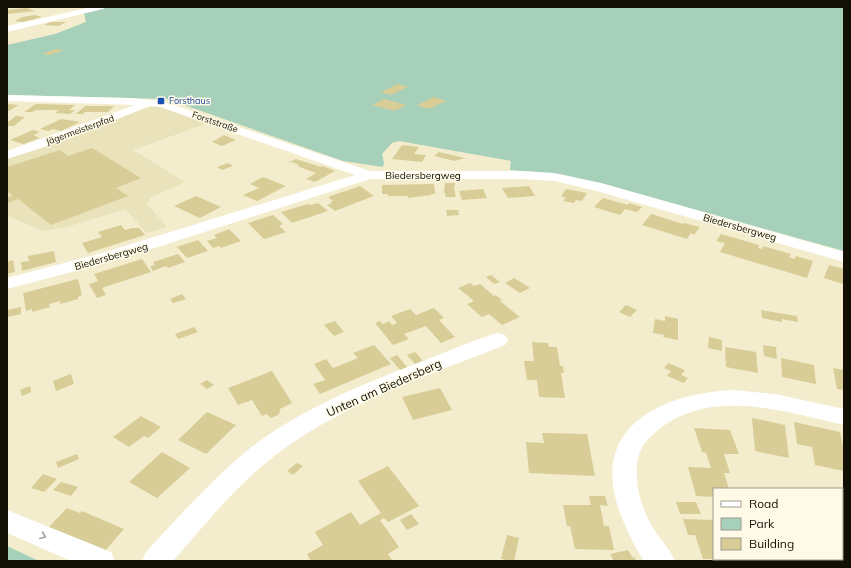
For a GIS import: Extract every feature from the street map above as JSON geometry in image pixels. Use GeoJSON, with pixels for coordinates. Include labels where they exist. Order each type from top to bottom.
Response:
{"type":"FeatureCollection","features":[{"type":"Feature","properties":{"kind":"street"},"geometry":{"type":"LineString","coordinates":[[7,29],[103,7]]}},
{"type":"Feature","properties":{"kind":"street"},"geometry":{"type":"LineString","coordinates":[[52,9],[69,14]]}},
{"type":"Feature","properties":{"kind":"street","name":"Forststraße"},"geometry":{"type":"LineString","coordinates":[[7,98],[152,103],[172,107],[369,175]]}},
{"type":"Feature","properties":{"kind":"street","name":"Jägermeisterpfad"},"geometry":{"type":"LineString","coordinates":[[7,155],[56,139],[152,103]]}},
{"type":"Feature","properties":{"kind":"street","name":"Biedersbergweg"},"geometry":{"type":"LineString","coordinates":[[7,284],[116,254],[369,175],[522,175],[566,179],[603,188],[844,257]]}},
{"type":"Feature","properties":{"kind":"street","name":"Unten am Biedersberg"},"geometry":{"type":"LineString","coordinates":[[156,561],[199,511],[254,459],[300,428],[359,396],[498,340]]}},
{"type":"Feature","properties":{"kind":"street"},"geometry":{"type":"LineString","coordinates":[[661,561],[640,530],[629,502],[624,472],[627,451],[637,436],[656,420],[673,409],[707,400],[733,398],[765,400],[844,417]]}},
{"type":"Feature","properties":{"kind":"street"},"geometry":{"type":"LineString","coordinates":[[7,521],[101,561]]}},
{"type":"Feature","properties":{"kind":"shaded area"},"geometry":{"type":"Polygon","coordinates":[[[162,106],[208,123],[133,150],[185,182],[150,198],[147,204],[167,227],[147,233],[125,209],[67,227],[44,231],[10,217],[7,218],[7,159],[145,108],[162,106]]]}},
{"type":"Feature","properties":{"kind":"green space"},"geometry":{"type":"Polygon","coordinates":[[[99,7],[844,7],[844,251],[600,183],[558,174],[510,170],[511,161],[399,141],[392,143],[382,154],[384,163],[383,167],[343,161],[167,99],[7,95],[7,45],[55,34],[86,22],[84,13],[99,7]]]}},
{"type":"Feature","properties":{"kind":"green space"},"geometry":{"type":"Polygon","coordinates":[[[7,546],[39,561],[7,561],[7,546]]]}},
{"type":"Feature","properties":{"kind":"building"},"geometry":{"type":"Polygon","coordinates":[[[27,8],[35,11],[7,14],[7,10],[27,8]]]}},
{"type":"Feature","properties":{"kind":"building"},"geometry":{"type":"Polygon","coordinates":[[[35,15],[42,17],[23,22],[15,21],[22,17],[35,15]]]}},
{"type":"Feature","properties":{"kind":"building"},"geometry":{"type":"Polygon","coordinates":[[[51,22],[66,22],[59,26],[44,25],[51,22]]]}},
{"type":"Feature","properties":{"kind":"building"},"geometry":{"type":"Polygon","coordinates":[[[56,49],[64,50],[50,55],[42,54],[56,49]]]}},
{"type":"Feature","properties":{"kind":"building"},"geometry":{"type":"Polygon","coordinates":[[[398,84],[408,87],[391,95],[381,92],[398,84]]]}},
{"type":"Feature","properties":{"kind":"building"},"geometry":{"type":"Polygon","coordinates":[[[434,97],[446,101],[429,109],[417,105],[434,97]]]}},
{"type":"Feature","properties":{"kind":"building"},"geometry":{"type":"Polygon","coordinates":[[[384,99],[406,105],[395,111],[372,105],[384,99]]]}},
{"type":"Feature","properties":{"kind":"building"},"geometry":{"type":"Polygon","coordinates":[[[7,104],[19,105],[7,112],[7,104]]]}},
{"type":"Feature","properties":{"kind":"building"},"geometry":{"type":"Polygon","coordinates":[[[36,104],[75,105],[69,110],[75,110],[70,114],[55,113],[59,110],[36,110],[32,112],[24,112],[36,104]]]}},
{"type":"Feature","properties":{"kind":"building"},"geometry":{"type":"Polygon","coordinates":[[[85,106],[114,106],[108,112],[85,112],[83,114],[76,114],[85,106]]]}},
{"type":"Feature","properties":{"kind":"building"},"geometry":{"type":"Polygon","coordinates":[[[16,116],[25,117],[14,126],[7,126],[7,123],[16,116]]]}},
{"type":"Feature","properties":{"kind":"building"},"geometry":{"type":"Polygon","coordinates":[[[61,119],[80,122],[61,131],[53,129],[48,131],[40,129],[61,119]]]}},
{"type":"Feature","properties":{"kind":"building"},"geometry":{"type":"Polygon","coordinates":[[[33,130],[40,132],[33,135],[40,138],[23,144],[10,140],[33,130]]]}},
{"type":"Feature","properties":{"kind":"building"},"geometry":{"type":"Polygon","coordinates":[[[224,135],[236,140],[222,146],[212,142],[224,135]]]}},
{"type":"Feature","properties":{"kind":"building"},"geometry":{"type":"Polygon","coordinates":[[[402,145],[419,147],[414,154],[426,155],[422,162],[392,159],[402,145]]]}},
{"type":"Feature","properties":{"kind":"building"},"geometry":{"type":"Polygon","coordinates":[[[92,148],[141,178],[116,188],[128,196],[51,225],[18,199],[7,203],[7,198],[13,196],[7,191],[7,167],[60,150],[68,156],[92,148]]]}},
{"type":"Feature","properties":{"kind":"building"},"geometry":{"type":"Polygon","coordinates":[[[439,152],[465,158],[455,161],[434,156],[439,152]]]}},
{"type":"Feature","properties":{"kind":"building"},"geometry":{"type":"Polygon","coordinates":[[[296,159],[321,167],[323,166],[335,171],[315,182],[306,179],[316,173],[297,166],[299,165],[292,162],[287,163],[296,159]]]}},
{"type":"Feature","properties":{"kind":"building"},"geometry":{"type":"Polygon","coordinates":[[[228,163],[233,166],[222,170],[217,167],[228,163]]]}},
{"type":"Feature","properties":{"kind":"building"},"geometry":{"type":"Polygon","coordinates":[[[263,177],[286,186],[257,201],[243,195],[259,188],[250,184],[263,177]]]}},
{"type":"Feature","properties":{"kind":"building"},"geometry":{"type":"Polygon","coordinates":[[[445,183],[455,183],[454,189],[456,197],[446,197],[444,190],[445,183]]]}},
{"type":"Feature","properties":{"kind":"building"},"geometry":{"type":"Polygon","coordinates":[[[434,184],[435,194],[431,195],[408,198],[408,196],[388,196],[388,194],[382,194],[382,185],[434,184]]]}},
{"type":"Feature","properties":{"kind":"building"},"geometry":{"type":"Polygon","coordinates":[[[360,186],[374,196],[335,211],[327,205],[333,201],[328,197],[360,186]]]}},
{"type":"Feature","properties":{"kind":"building"},"geometry":{"type":"Polygon","coordinates":[[[529,186],[535,196],[508,198],[502,188],[529,186]]]}},
{"type":"Feature","properties":{"kind":"building"},"geometry":{"type":"Polygon","coordinates":[[[483,189],[487,198],[462,200],[459,191],[483,189]]]}},
{"type":"Feature","properties":{"kind":"building"},"geometry":{"type":"Polygon","coordinates":[[[566,189],[587,193],[582,201],[576,200],[574,203],[563,201],[566,198],[561,196],[566,189]]]}},
{"type":"Feature","properties":{"kind":"building"},"geometry":{"type":"Polygon","coordinates":[[[196,196],[221,207],[200,218],[174,206],[196,196]]]}},
{"type":"Feature","properties":{"kind":"building"},"geometry":{"type":"Polygon","coordinates":[[[603,198],[642,207],[637,212],[625,209],[620,215],[594,207],[603,198]]]}},
{"type":"Feature","properties":{"kind":"building"},"geometry":{"type":"Polygon","coordinates":[[[318,203],[328,211],[292,223],[281,212],[308,204],[318,203]]]}},
{"type":"Feature","properties":{"kind":"building"},"geometry":{"type":"Polygon","coordinates":[[[446,210],[458,210],[459,215],[447,216],[446,210]]]}},
{"type":"Feature","properties":{"kind":"building"},"geometry":{"type":"Polygon","coordinates":[[[651,214],[683,224],[700,227],[694,235],[691,233],[687,239],[642,225],[651,214]]]}},
{"type":"Feature","properties":{"kind":"building"},"geometry":{"type":"Polygon","coordinates":[[[273,215],[283,224],[279,226],[286,232],[264,239],[248,223],[273,215]]]}},
{"type":"Feature","properties":{"kind":"building"},"geometry":{"type":"Polygon","coordinates":[[[121,225],[125,230],[139,228],[145,235],[88,253],[82,243],[102,237],[98,232],[121,225]]]}},
{"type":"Feature","properties":{"kind":"building"},"geometry":{"type":"Polygon","coordinates":[[[229,229],[241,241],[221,248],[219,246],[213,248],[207,241],[217,238],[214,235],[229,229]]]}},
{"type":"Feature","properties":{"kind":"building"},"geometry":{"type":"Polygon","coordinates":[[[721,234],[759,245],[758,248],[762,249],[763,246],[791,254],[789,257],[794,259],[796,256],[813,261],[807,278],[720,252],[725,243],[716,241],[721,234]]]}},
{"type":"Feature","properties":{"kind":"building"},"geometry":{"type":"Polygon","coordinates":[[[198,240],[208,251],[187,258],[177,247],[198,240]]]}},
{"type":"Feature","properties":{"kind":"building"},"geometry":{"type":"Polygon","coordinates":[[[54,251],[56,262],[22,271],[21,262],[29,261],[28,256],[54,251]]]}},
{"type":"Feature","properties":{"kind":"building"},"geometry":{"type":"Polygon","coordinates":[[[178,254],[185,262],[168,268],[166,266],[153,271],[150,266],[155,265],[153,262],[178,254]]]}},
{"type":"Feature","properties":{"kind":"building"},"geometry":{"type":"Polygon","coordinates":[[[142,259],[151,272],[102,288],[106,295],[97,298],[89,284],[98,281],[94,274],[142,259]]]}},
{"type":"Feature","properties":{"kind":"building"},"geometry":{"type":"Polygon","coordinates":[[[13,260],[15,272],[7,274],[7,262],[13,260]]]}},
{"type":"Feature","properties":{"kind":"building"},"geometry":{"type":"Polygon","coordinates":[[[829,265],[844,269],[843,284],[824,278],[829,265]]]}},
{"type":"Feature","properties":{"kind":"building"},"geometry":{"type":"Polygon","coordinates":[[[491,275],[500,282],[494,284],[486,277],[491,275]]]}},
{"type":"Feature","properties":{"kind":"building"},"geometry":{"type":"Polygon","coordinates":[[[514,278],[530,288],[520,293],[505,283],[514,278]]]}},
{"type":"Feature","properties":{"kind":"building"},"geometry":{"type":"Polygon","coordinates":[[[78,279],[82,295],[78,297],[78,299],[60,304],[60,301],[49,304],[50,307],[32,312],[32,309],[26,311],[23,293],[78,279]]]}},
{"type":"Feature","properties":{"kind":"building"},"geometry":{"type":"Polygon","coordinates":[[[470,283],[474,286],[480,284],[494,296],[496,295],[502,300],[500,301],[520,317],[502,325],[489,314],[482,317],[467,304],[474,301],[458,288],[470,283]]]}},
{"type":"Feature","properties":{"kind":"building"},"geometry":{"type":"Polygon","coordinates":[[[182,294],[186,299],[173,303],[170,299],[182,294]]]}},
{"type":"Feature","properties":{"kind":"building"},"geometry":{"type":"Polygon","coordinates":[[[626,305],[637,310],[630,317],[619,312],[626,305]]]}},
{"type":"Feature","properties":{"kind":"building"},"geometry":{"type":"Polygon","coordinates":[[[21,307],[21,314],[7,317],[7,310],[21,307]]]}},
{"type":"Feature","properties":{"kind":"building"},"geometry":{"type":"Polygon","coordinates":[[[434,308],[444,318],[439,320],[455,337],[441,343],[426,326],[404,334],[409,339],[393,345],[375,323],[380,321],[383,324],[389,321],[392,325],[397,323],[391,316],[410,309],[416,315],[434,308]]]}},
{"type":"Feature","properties":{"kind":"building"},"geometry":{"type":"Polygon","coordinates":[[[761,310],[797,316],[798,322],[782,319],[782,322],[762,318],[761,310]]]}},
{"type":"Feature","properties":{"kind":"building"},"geometry":{"type":"Polygon","coordinates":[[[665,316],[678,319],[678,340],[653,333],[655,319],[665,321],[665,316]]]}},
{"type":"Feature","properties":{"kind":"building"},"geometry":{"type":"Polygon","coordinates":[[[335,321],[344,332],[334,336],[324,325],[335,321]]]}},
{"type":"Feature","properties":{"kind":"building"},"geometry":{"type":"Polygon","coordinates":[[[194,327],[198,332],[178,339],[175,334],[194,327]]]}},
{"type":"Feature","properties":{"kind":"building"},"geometry":{"type":"Polygon","coordinates":[[[709,337],[722,340],[722,351],[708,348],[709,337]]]}},
{"type":"Feature","properties":{"kind":"building"},"geometry":{"type":"Polygon","coordinates":[[[532,342],[548,343],[549,347],[557,347],[560,366],[563,366],[564,373],[561,373],[565,398],[539,397],[537,380],[527,380],[524,361],[534,361],[532,342]]]}},
{"type":"Feature","properties":{"kind":"building"},"geometry":{"type":"Polygon","coordinates":[[[374,345],[391,364],[320,394],[313,384],[325,380],[314,364],[326,359],[333,368],[358,358],[353,353],[374,345]]]}},
{"type":"Feature","properties":{"kind":"building"},"geometry":{"type":"Polygon","coordinates":[[[763,345],[776,347],[777,359],[764,356],[763,345]]]}},
{"type":"Feature","properties":{"kind":"building"},"geometry":{"type":"Polygon","coordinates":[[[725,347],[756,352],[758,373],[726,367],[725,347]]]}},
{"type":"Feature","properties":{"kind":"building"},"geometry":{"type":"Polygon","coordinates":[[[415,352],[423,361],[415,364],[407,355],[415,352]]]}},
{"type":"Feature","properties":{"kind":"building"},"geometry":{"type":"Polygon","coordinates":[[[397,355],[408,368],[401,371],[390,358],[397,355]]]}},
{"type":"Feature","properties":{"kind":"building"},"geometry":{"type":"Polygon","coordinates":[[[781,358],[814,365],[816,384],[782,377],[781,358]]]}},
{"type":"Feature","properties":{"kind":"building"},"geometry":{"type":"Polygon","coordinates":[[[668,363],[685,370],[681,375],[688,378],[684,383],[667,376],[671,371],[664,368],[668,363]]]}},
{"type":"Feature","properties":{"kind":"building"},"geometry":{"type":"Polygon","coordinates":[[[833,368],[844,370],[844,390],[837,389],[833,368]]]}},
{"type":"Feature","properties":{"kind":"building"},"geometry":{"type":"Polygon","coordinates":[[[272,371],[292,403],[280,409],[278,415],[271,418],[266,414],[262,416],[252,400],[238,405],[228,388],[272,371]]]}},
{"type":"Feature","properties":{"kind":"building"},"geometry":{"type":"Polygon","coordinates":[[[71,374],[74,384],[56,391],[53,381],[71,374]]]}},
{"type":"Feature","properties":{"kind":"building"},"geometry":{"type":"Polygon","coordinates":[[[207,380],[214,385],[207,389],[200,384],[207,380]]]}},
{"type":"Feature","properties":{"kind":"building"},"geometry":{"type":"Polygon","coordinates":[[[30,386],[31,392],[22,396],[20,390],[30,386]]]}},
{"type":"Feature","properties":{"kind":"building"},"geometry":{"type":"Polygon","coordinates":[[[440,388],[452,410],[413,420],[402,397],[440,388]]]}},
{"type":"Feature","properties":{"kind":"building"},"geometry":{"type":"Polygon","coordinates":[[[207,412],[236,425],[206,454],[178,440],[207,412]]]}},
{"type":"Feature","properties":{"kind":"building"},"geometry":{"type":"Polygon","coordinates":[[[141,416],[161,427],[148,438],[144,436],[129,447],[113,437],[141,416]]]}},
{"type":"Feature","properties":{"kind":"building"},"geometry":{"type":"Polygon","coordinates":[[[752,418],[785,425],[789,458],[755,451],[752,418]]]}},
{"type":"Feature","properties":{"kind":"building"},"geometry":{"type":"Polygon","coordinates":[[[794,422],[840,432],[844,451],[844,471],[815,465],[812,447],[797,444],[794,422]]]}},
{"type":"Feature","properties":{"kind":"building"},"geometry":{"type":"Polygon","coordinates":[[[694,428],[730,430],[739,454],[724,454],[730,473],[724,473],[729,488],[713,488],[713,497],[696,496],[688,467],[711,468],[706,453],[702,452],[694,428]]]}},
{"type":"Feature","properties":{"kind":"building"},"geometry":{"type":"Polygon","coordinates":[[[542,433],[587,434],[595,476],[529,473],[526,442],[544,443],[542,433]]]}},
{"type":"Feature","properties":{"kind":"building"},"geometry":{"type":"Polygon","coordinates":[[[162,452],[190,468],[157,498],[129,482],[162,452]]]}},
{"type":"Feature","properties":{"kind":"building"},"geometry":{"type":"Polygon","coordinates":[[[77,454],[79,459],[58,468],[56,462],[77,454]]]}},
{"type":"Feature","properties":{"kind":"building"},"geometry":{"type":"Polygon","coordinates":[[[297,463],[303,466],[293,475],[287,471],[297,463]]]}},
{"type":"Feature","properties":{"kind":"building"},"geometry":{"type":"Polygon","coordinates":[[[388,466],[419,506],[388,522],[384,518],[380,520],[399,547],[388,554],[393,561],[311,561],[307,554],[323,545],[315,532],[351,512],[360,525],[381,513],[358,481],[388,466]]]}},
{"type":"Feature","properties":{"kind":"building"},"geometry":{"type":"Polygon","coordinates":[[[43,474],[57,479],[44,492],[31,488],[43,474]]]}},
{"type":"Feature","properties":{"kind":"building"},"geometry":{"type":"Polygon","coordinates":[[[61,482],[78,487],[71,496],[53,490],[61,482]]]}},
{"type":"Feature","properties":{"kind":"building"},"geometry":{"type":"Polygon","coordinates":[[[589,496],[605,496],[608,506],[600,505],[604,526],[609,526],[614,550],[575,549],[570,526],[567,526],[563,505],[591,505],[589,496]]]}},
{"type":"Feature","properties":{"kind":"building"},"geometry":{"type":"Polygon","coordinates":[[[676,502],[696,502],[701,514],[680,514],[676,502]]]}},
{"type":"Feature","properties":{"kind":"building"},"geometry":{"type":"Polygon","coordinates":[[[67,508],[80,513],[82,511],[124,529],[103,553],[47,529],[67,508]]]}},
{"type":"Feature","properties":{"kind":"building"},"geometry":{"type":"Polygon","coordinates":[[[411,514],[419,524],[407,530],[400,520],[411,514]]]}},
{"type":"Feature","properties":{"kind":"building"},"geometry":{"type":"Polygon","coordinates":[[[683,519],[713,520],[713,559],[703,559],[695,535],[688,535],[683,519]]]}},
{"type":"Feature","properties":{"kind":"building"},"geometry":{"type":"Polygon","coordinates":[[[507,535],[519,538],[514,561],[501,559],[507,535]]]}},
{"type":"Feature","properties":{"kind":"building"},"geometry":{"type":"Polygon","coordinates":[[[628,550],[632,557],[634,557],[637,561],[614,561],[610,554],[628,550]]]}},
{"type":"Feature","properties":{"kind":"building"},"geometry":{"type":"Polygon","coordinates":[[[778,560],[812,561],[778,561],[778,560]]]}},
{"type":"Feature","properties":{"kind":"place","name":"Forsthaus"},"geometry":{"type":"Point","coordinates":[161,101]}}]}
